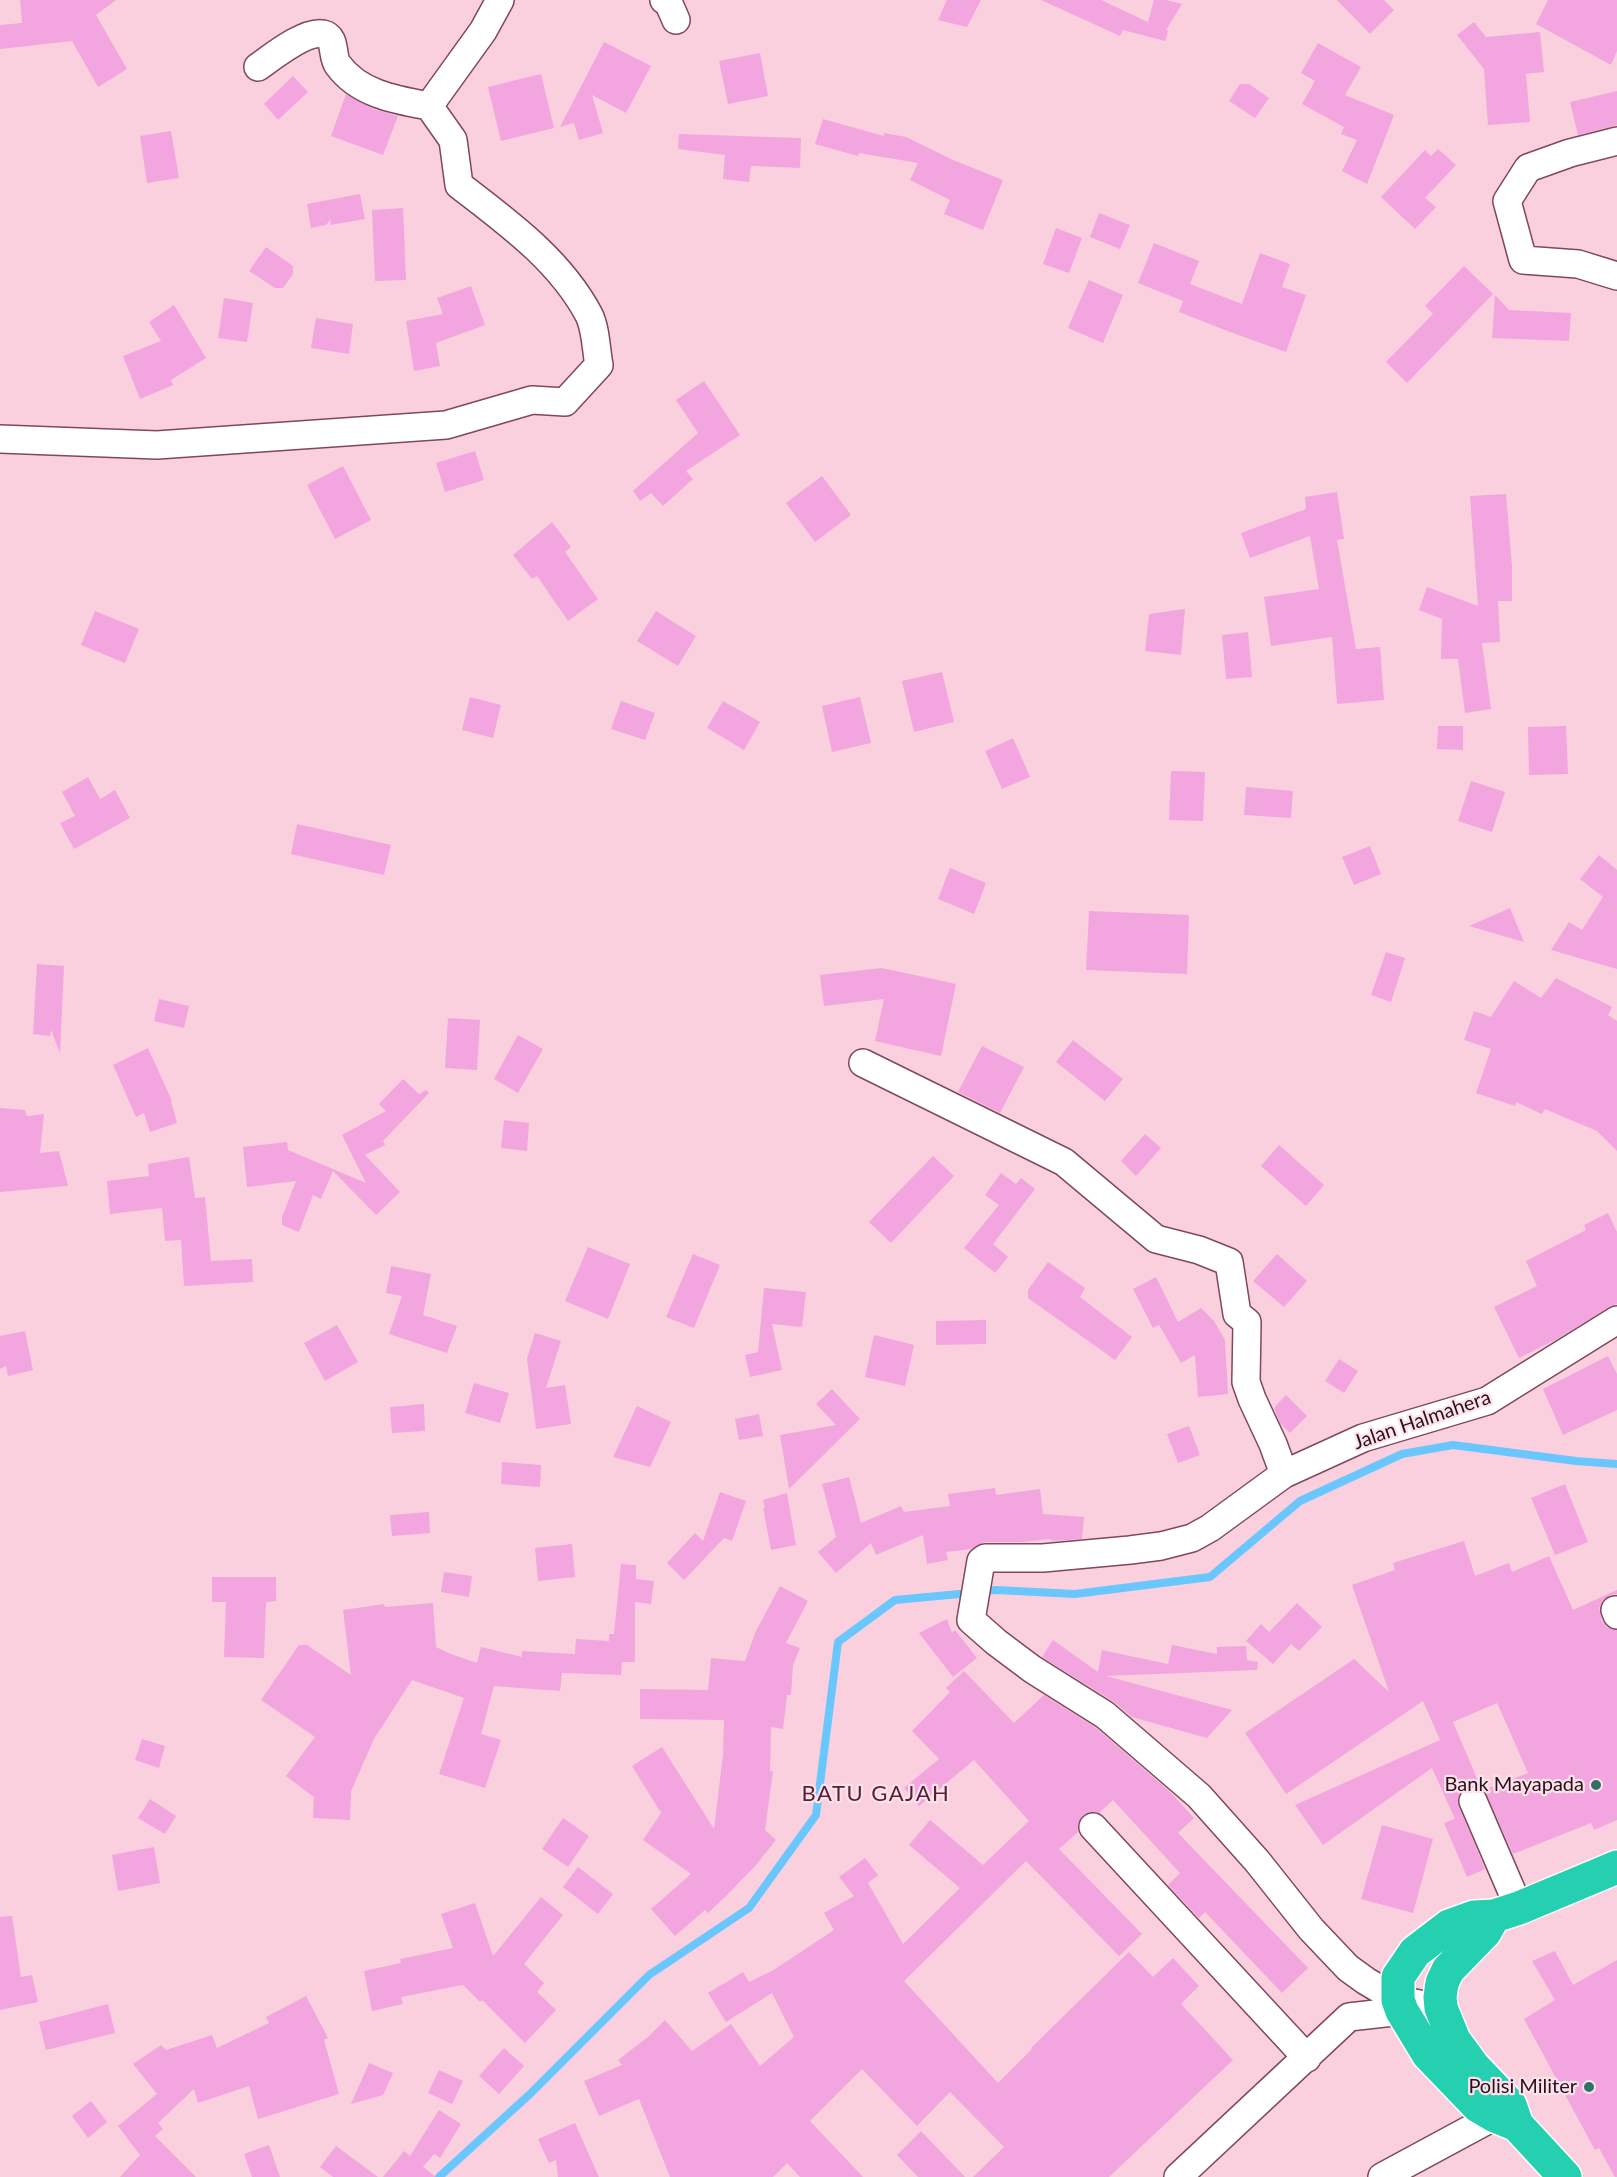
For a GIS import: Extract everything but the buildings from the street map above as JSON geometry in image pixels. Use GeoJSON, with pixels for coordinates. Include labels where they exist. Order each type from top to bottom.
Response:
{"type":"FeatureCollection","features":[{"type":"Feature","properties":{"kind":"highway"},"geometry":{"type":"LineString","coordinates":[[1507,2115],[1478,2106],[1428,2054],[1400,2005],[1398,1977],[1415,1952],[1449,1926],[1474,1917],[1507,1912],[1617,1867]]}},
{"type":"Feature","properties":{"kind":"highway"},"geometry":{"type":"LineString","coordinates":[[1507,1912],[1448,1970],[1441,1996],[1454,2040],[1507,2115],[1565,2177]]}},
{"type":"Feature","properties":{"kind":"street"},"geometry":{"type":"LineString","coordinates":[[429,106],[483,31],[500,0]]}},
{"type":"Feature","properties":{"kind":"street"},"geometry":{"type":"LineString","coordinates":[[0,439],[168,444],[446,426],[532,400],[565,402],[599,365],[590,316],[556,267],[501,217],[459,185],[453,140],[429,106],[381,96],[357,83],[338,66],[334,57],[333,44],[323,33],[311,34],[258,67]]}},
{"type":"Feature","properties":{"kind":"street"},"geometry":{"type":"LineString","coordinates":[[1617,141],[1570,153],[1528,168],[1507,201],[1523,260],[1578,264],[1617,276]]}},
{"type":"Feature","properties":{"kind":"street"},"geometry":{"type":"LineString","coordinates":[[863,1063],[1064,1162],[1156,1239],[1199,1250],[1229,1262],[1237,1314],[1247,1322],[1246,1382],[1274,1444],[1284,1474]]}},
{"type":"Feature","properties":{"kind":"street","name":"Jalan Halmahera"},"geometry":{"type":"LineString","coordinates":[[1400,2005],[1348,1968],[1311,1929],[1257,1861],[1191,1789],[1105,1715],[1032,1669],[971,1620],[981,1561],[989,1558],[1043,1558],[1130,1550],[1161,1546],[1192,1538],[1210,1528],[1284,1474],[1363,1438],[1487,1401],[1617,1320]]}},
{"type":"Feature","properties":{"kind":"street"},"geometry":{"type":"LineString","coordinates":[[1473,1801],[1507,1912]]}},
{"type":"Feature","properties":{"kind":"street"},"geometry":{"type":"LineString","coordinates":[[1093,1827],[1307,2058]]}},
{"type":"Feature","properties":{"kind":"street"},"geometry":{"type":"LineString","coordinates":[[1178,2177],[1349,2017],[1441,1996]]}},
{"type":"Feature","properties":{"kind":"street"},"geometry":{"type":"LineString","coordinates":[[1382,2177],[1507,2115]]}},
{"type":"Feature","properties":{"kind":"waterway"},"geometry":{"type":"LineString","coordinates":[[982,1591],[1075,1594],[1210,1577],[1300,1501],[1402,1454],[1453,1445],[1617,1464]]}},
{"type":"Feature","properties":{"kind":"waterway"},"geometry":{"type":"LineString","coordinates":[[439,2177],[530,2094],[649,1975],[749,1908],[816,1815],[838,1642],[895,1600],[970,1593]]}},
{"type":"Feature","properties":{"kind":"place","name":"Bank Mayapada"},"geometry":{"type":"Point","coordinates":[1596,1785]}},
{"type":"Feature","properties":{"kind":"place","name":"Polisi Militer"},"geometry":{"type":"Point","coordinates":[1589,2087]}},
{"type":"Feature","properties":{"kind":"district","name":"BATU GAJAH"},"geometry":{"type":"Point","coordinates":[876,1794]}}]}
